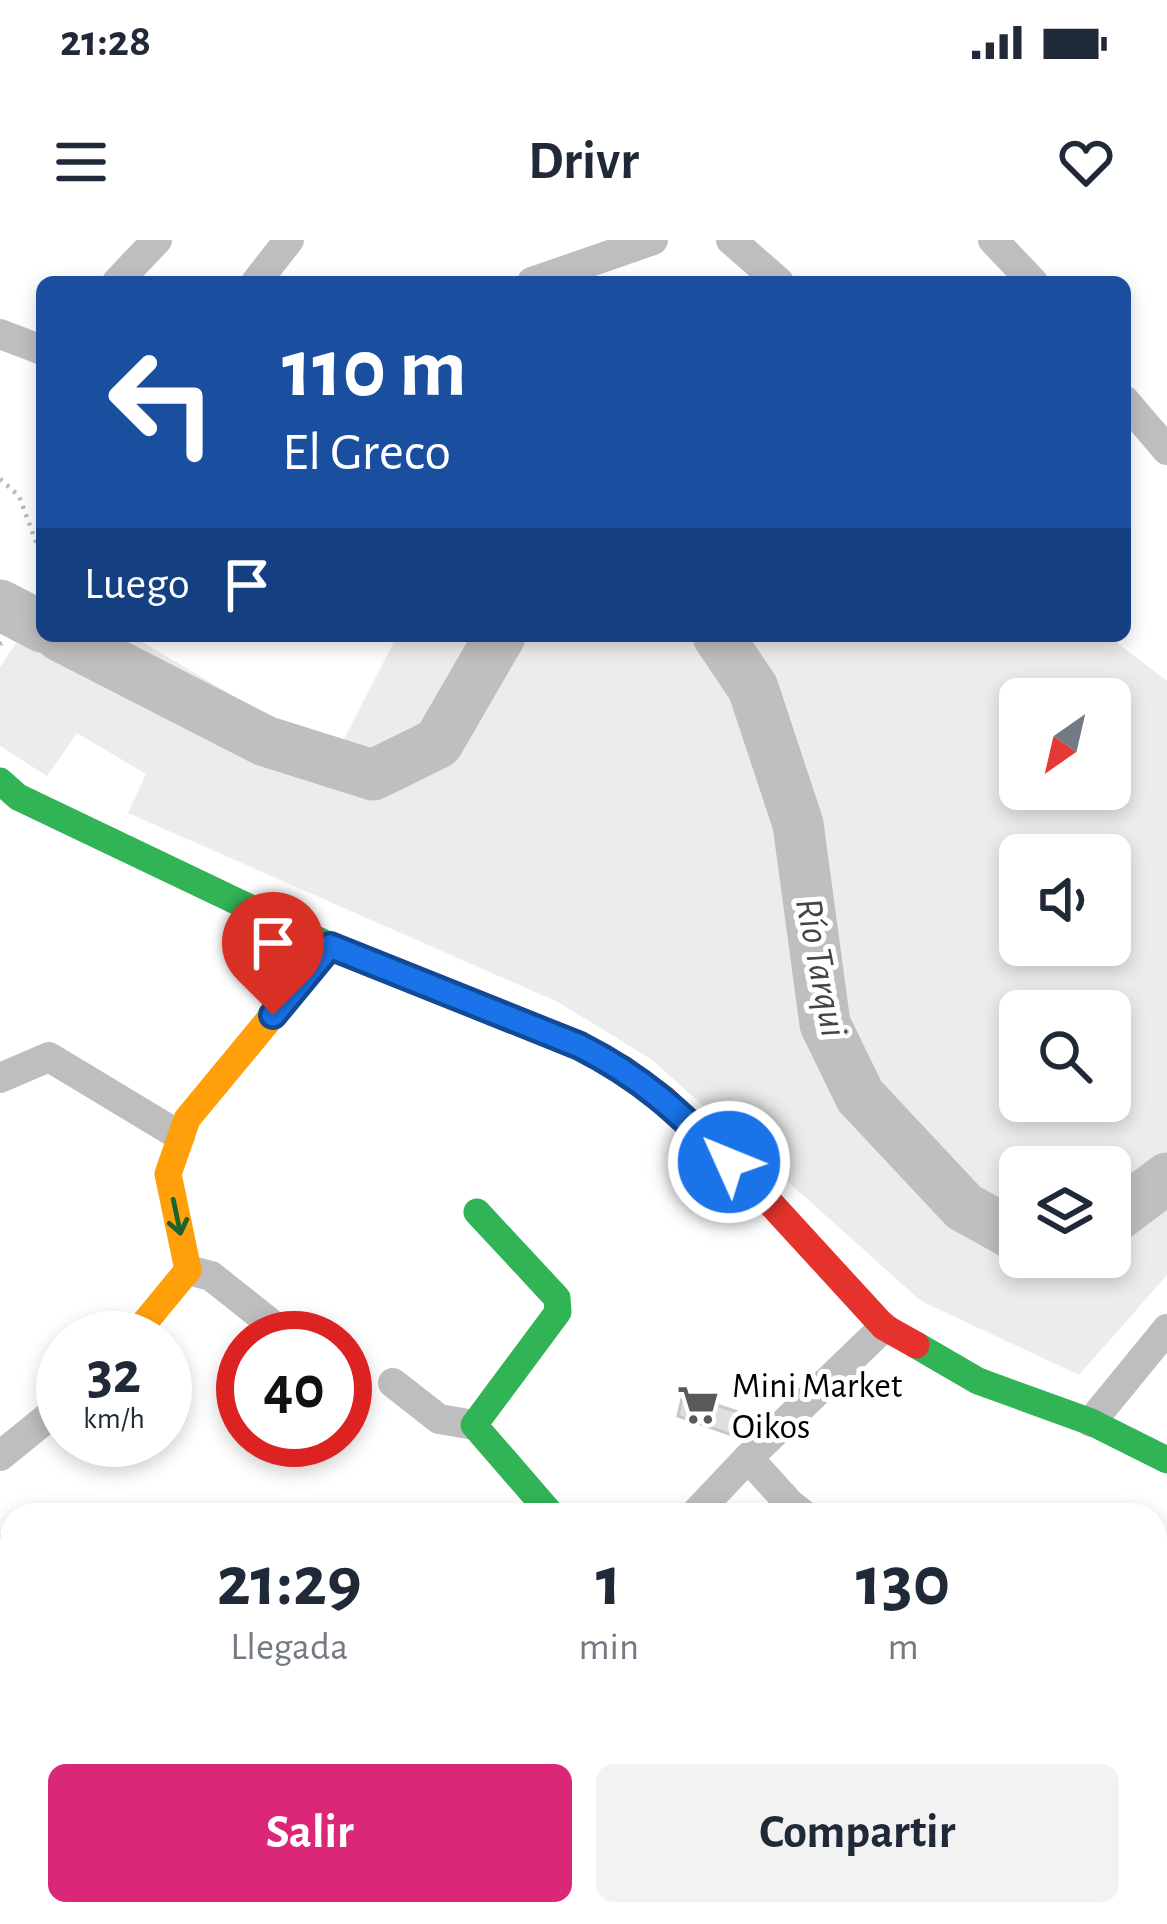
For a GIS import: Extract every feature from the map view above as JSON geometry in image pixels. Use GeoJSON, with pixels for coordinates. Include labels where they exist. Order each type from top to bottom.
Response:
{"type":"FeatureCollection","features":[{"type":"Feature","properties":{"kind":"street"},"geometry":{"type":"LineString","coordinates":[[123,276],[157,240]]}},
{"type":"Feature","properties":{"kind":"street"},"geometry":{"type":"LineString","coordinates":[[261,276],[289,240]]}},
{"type":"Feature","properties":{"kind":"street"},"geometry":{"type":"LineString","coordinates":[[549,276],[653,240]]}},
{"type":"Feature","properties":{"kind":"street"},"geometry":{"type":"LineString","coordinates":[[731,240],[772,276]]}},
{"type":"Feature","properties":{"kind":"street"},"geometry":{"type":"LineString","coordinates":[[993,240],[1027,276]]}},
{"type":"Feature","properties":{"kind":"street"},"geometry":{"type":"LineString","coordinates":[[0,334],[36,348]]}},
{"type":"Feature","properties":{"kind":"street"},"geometry":{"type":"LineString","coordinates":[[1131,408],[1167,451]]}},
{"type":"Feature","properties":{"kind":"street"},"geometry":{"type":"LineString","coordinates":[[6,799],[330,946],[620,1066],[664,1099],[762,1194],[884,1327],[978,1381],[1091,1422],[1167,1460]]}},
{"type":"Feature","properties":{"kind":"street"},"geometry":{"type":"LineString","coordinates":[[188,1270],[168,1174],[187,1119],[330,946]]}},
{"type":"Feature","properties":{"kind":"street"},"geometry":{"type":"LineString","coordinates":[[0,1078],[49,1058],[180,1136]]}},
{"type":"Feature","properties":{"kind":"street"},"geometry":{"type":"LineString","coordinates":[[474,1425],[558,1312],[557,1298],[477,1212]]}},
{"type":"Feature","properties":{"kind":"street"},"geometry":{"type":"LineString","coordinates":[[188,1270],[211,1276],[255,1311]]}},
{"type":"Feature","properties":{"kind":"street"},"geometry":{"type":"LineString","coordinates":[[154,1311],[188,1270]]}},
{"type":"Feature","properties":{"kind":"street"},"geometry":{"type":"LineString","coordinates":[[705,1503],[884,1327]]}},
{"type":"Feature","properties":{"kind":"street"},"geometry":{"type":"LineString","coordinates":[[1091,1422],[1167,1329]]}},
{"type":"Feature","properties":{"kind":"street"},"geometry":{"type":"LineString","coordinates":[[393,1383],[439,1419],[474,1425],[542,1503]]}},
{"type":"Feature","properties":{"kind":"street"},"geometry":{"type":"LineString","coordinates":[[0,1456],[36,1427]]}},
{"type":"Feature","properties":{"kind":"street"},"geometry":{"type":"LineString","coordinates":[[748,1458],[789,1503]]}},
{"type":"Feature","properties":{"kind":"path"},"geometry":{"type":"LineString","coordinates":[[0,478],[19,496],[36,542]]}},
{"type":"Feature","properties":{"kind":"shaded area"},"geometry":{"type":"Polygon","coordinates":[[[36,612],[36,642],[142,642],[303,737],[344,739],[394,642],[1116,642],[1167,681],[1167,1275],[1079,1375],[921,1301],[652,1060],[558,1002],[128,813],[146,774],[77,733],[47,776],[0,746],[0,667],[36,612]]]}},
{"type":"Feature","properties":{"kind":"building","name":"Mini Market Oikos"},"geometry":{"type":"Polygon","coordinates":[[[683,1394],[747,1415],[729,1434],[678,1416],[683,1394]]]}},
{"type":"Feature","properties":{"kind":"waterway","name":"Río Tarqui"},"geometry":{"type":"LineString","coordinates":[[0,605],[36,624]]}},
{"type":"Feature","properties":{"kind":"waterway","name":"Río Tarqui"},"geometry":{"type":"LineString","coordinates":[[72,642],[265,741],[373,775],[438,743],[497,642]]}},
{"type":"Feature","properties":{"kind":"waterway","name":"Río Tarqui"},"geometry":{"type":"LineString","coordinates":[[722,642],[753,688],[798,824],[825,1024],[860,1096],[964,1207],[999,1226]]}},
{"type":"Feature","properties":{"kind":"waterway","name":"Río Tarqui"},"geometry":{"type":"LineString","coordinates":[[1131,1205],[1167,1178]]}},
{"type":"Feature","properties":{"kind":"traffic: fast"},"geometry":{"type":"LineString","coordinates":[[0,781],[18,797],[330,946],[580,1046],[623,1069]]}},
{"type":"Feature","properties":{"kind":"traffic: fast"},"geometry":{"type":"LineString","coordinates":[[477,1212],[557,1298],[558,1312],[474,1425],[542,1503]]}},
{"type":"Feature","properties":{"kind":"traffic: fast"},"geometry":{"type":"LineString","coordinates":[[916,1345],[978,1381],[1091,1422],[1167,1460]]}},
{"type":"Feature","properties":{"kind":"traffic: slow"},"geometry":{"type":"LineString","coordinates":[[154,1311],[188,1270],[168,1174],[187,1119],[330,946]]}},
{"type":"Feature","properties":{"kind":"traffic: jam"},"geometry":{"type":"LineString","coordinates":[[623,1069],[664,1099],[762,1194],[884,1327],[916,1345]]}},
{"type":"Feature","properties":{"kind":"place","name":"Mini Market Oikos"},"geometry":{"type":"Point","coordinates":[698,1405]}},
{"type":"Feature","properties":{"kind":"route"},"geometry":{"type":"LineString","coordinates":[[273,1015],[330,946],[620,1066],[664,1099],[729,1162]]}}]}
